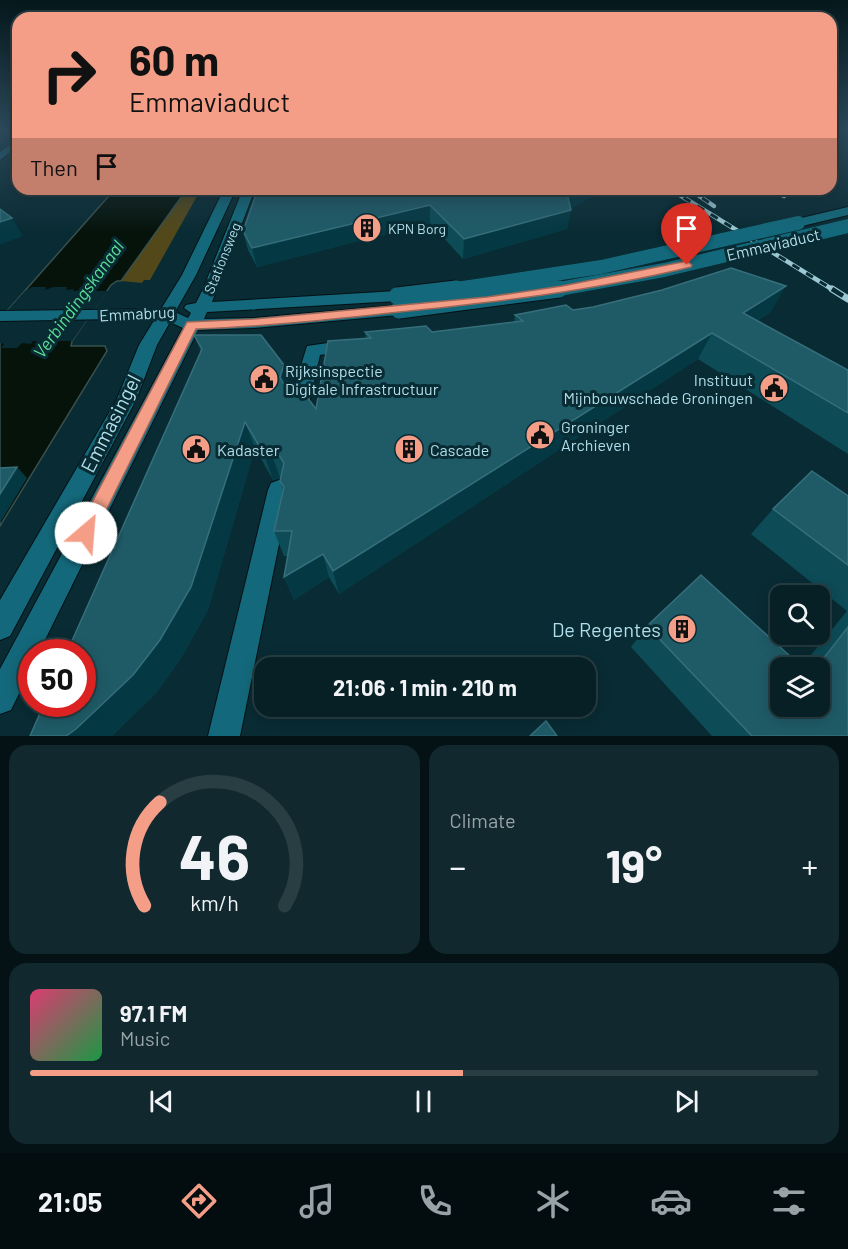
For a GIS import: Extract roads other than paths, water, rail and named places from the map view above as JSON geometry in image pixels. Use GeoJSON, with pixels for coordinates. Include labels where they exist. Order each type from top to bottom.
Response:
{"type":"FeatureCollection","features":[{"type":"Feature","properties":{"kind":"main road","name":"Stationsweg"},"geometry":{"type":"LineString","coordinates":[[166,314],[189,275],[227,195]]}},
{"type":"Feature","properties":{"kind":"main road","name":"Stationsweg"},"geometry":{"type":"LineString","coordinates":[[196,316],[217,274],[247,195]]}},
{"type":"Feature","properties":{"kind":"main road","name":"Emmaviaduct"},"geometry":{"type":"LineString","coordinates":[[398,303],[601,267],[848,211]]}},
{"type":"Feature","properties":{"kind":"main road","name":"Emmaviaduct"},"geometry":{"type":"LineString","coordinates":[[166,314],[253,323],[398,303],[562,289],[664,270],[848,226]]}},
{"type":"Feature","properties":{"kind":"main road","name":"Emmabrug"},"geometry":{"type":"LineString","coordinates":[[1,316],[166,314]]}},
{"type":"Feature","properties":{"kind":"main road","name":"Emmasingel"},"geometry":{"type":"LineString","coordinates":[[0,626],[126,400],[148,345],[166,314]]}},
{"type":"Feature","properties":{"kind":"main road","name":"Emmasingel"},"geometry":{"type":"LineString","coordinates":[[0,699],[196,316]]}},
{"type":"Feature","properties":{"kind":"main road"},"geometry":{"type":"LineString","coordinates":[[299,404],[313,350],[370,344]]}},
{"type":"Feature","properties":{"kind":"main road"},"geometry":{"type":"LineString","coordinates":[[224,736],[279,490]]}},
{"type":"Feature","properties":{"kind":"water","name":"Verbindingskanaal"},"geometry":{"type":"Polygon","coordinates":[[[110,195],[183,195],[121,281],[111,285],[72,341],[71,346],[105,346],[107,351],[0,526],[0,319],[110,195]]]}},
{"type":"Feature","properties":{"kind":"railway"},"geometry":{"type":"LineString","coordinates":[[680,195],[835,291]]}},
{"type":"Feature","properties":{"kind":"railway"},"geometry":{"type":"LineString","coordinates":[[698,195],[714,206]]}},
{"type":"Feature","properties":{"kind":"railway"},"geometry":{"type":"LineString","coordinates":[[832,289],[848,299]]}},
{"type":"Feature","properties":{"kind":"place","name":"KPN Borg"},"geometry":{"type":"Point","coordinates":[367,228]}},
{"type":"Feature","properties":{"kind":"place","name":"Rijksinspectie Digitale Infrastructuur"},"geometry":{"type":"Point","coordinates":[264,379]}},
{"type":"Feature","properties":{"kind":"place","name":"Instituut Mijnbouwschade Groningen"},"geometry":{"type":"Point","coordinates":[774,388]}},
{"type":"Feature","properties":{"kind":"place","name":"Groninger Archieven"},"geometry":{"type":"Point","coordinates":[540,435]}},
{"type":"Feature","properties":{"kind":"place","name":"Kadaster"},"geometry":{"type":"Point","coordinates":[196,449]}},
{"type":"Feature","properties":{"kind":"place","name":"Cascade"},"geometry":{"type":"Point","coordinates":[409,449]}},
{"type":"Feature","properties":{"kind":"place","name":"De Regentes"},"geometry":{"type":"Point","coordinates":[682,629]}}]}
